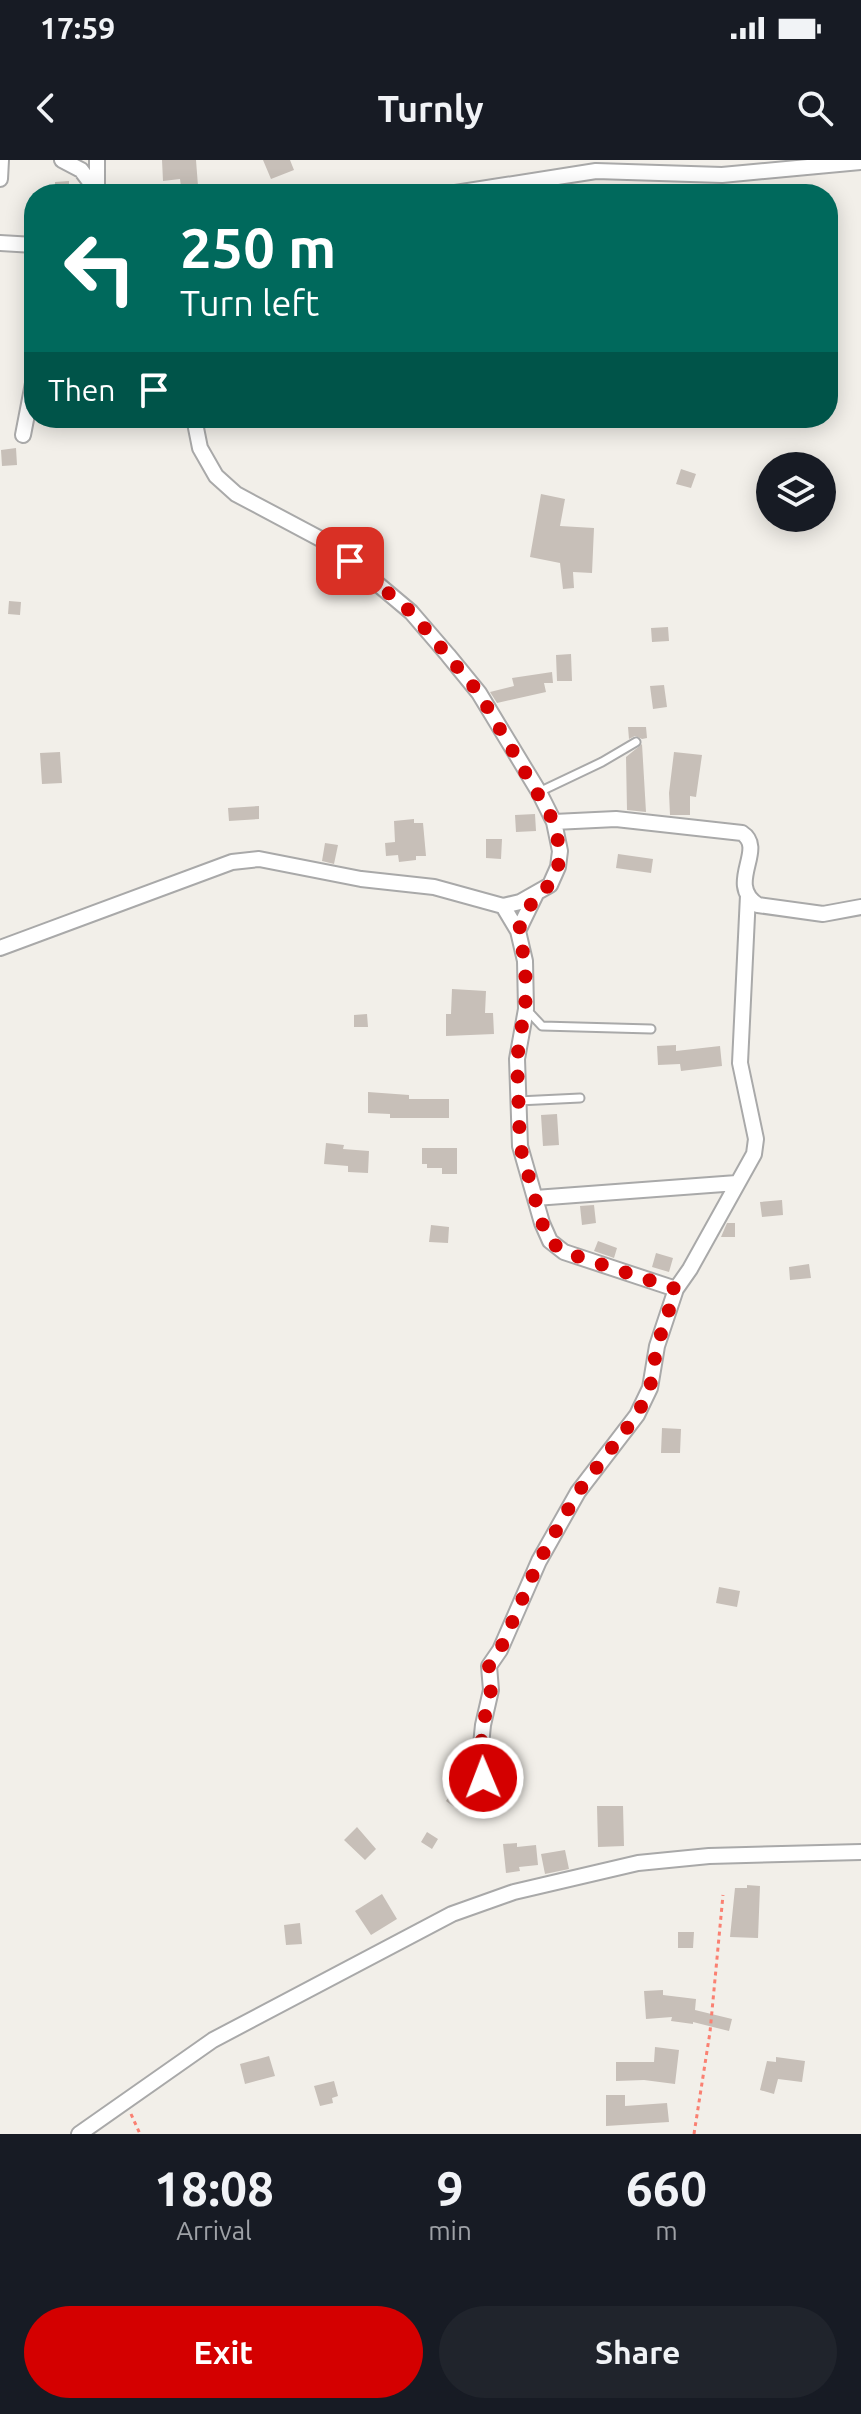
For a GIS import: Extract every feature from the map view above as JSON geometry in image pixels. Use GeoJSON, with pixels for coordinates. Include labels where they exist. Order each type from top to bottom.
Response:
{"type":"FeatureCollection","features":[{"type":"Feature","properties":{"kind":"street"},"geometry":{"type":"LineString","coordinates":[[0,179],[1,160]]}},
{"type":"Feature","properties":{"kind":"street"},"geometry":{"type":"LineString","coordinates":[[62,160],[81,170],[91,184]]}},
{"type":"Feature","properties":{"kind":"street"},"geometry":{"type":"LineString","coordinates":[[97,160],[98,184]]}},
{"type":"Feature","properties":{"kind":"street"},"geometry":{"type":"LineString","coordinates":[[513,184],[596,171],[722,175],[861,162]]}},
{"type":"Feature","properties":{"kind":"street"},"geometry":{"type":"LineString","coordinates":[[0,243],[24,244]]}},
{"type":"Feature","properties":{"kind":"street"},"geometry":{"type":"LineString","coordinates":[[23,435],[24,428]]}},
{"type":"Feature","properties":{"kind":"street"},"geometry":{"type":"LineString","coordinates":[[0,948],[217,867],[259,859],[361,879],[434,887],[503,906],[536,894],[550,885],[558,867],[560,851],[554,822],[479,693],[411,612],[330,544],[236,494],[216,476],[200,448],[196,428]]}},
{"type":"Feature","properties":{"kind":"street"},"geometry":{"type":"LineString","coordinates":[[554,822],[616,819],[742,833],[751,845],[744,885],[748,895],[758,905],[823,914],[860,906]]}},
{"type":"Feature","properties":{"kind":"street"},"geometry":{"type":"LineString","coordinates":[[518,931],[536,894]]}},
{"type":"Feature","properties":{"kind":"street"},"geometry":{"type":"LineString","coordinates":[[483,1778],[480,1755],[491,1690],[489,1666],[500,1650],[539,1561],[578,1492],[637,1415],[650,1388],[657,1346],[676,1289],[754,1154],[756,1139],[740,1063],[748,895]]}},
{"type":"Feature","properties":{"kind":"street"},"geometry":{"type":"LineString","coordinates":[[503,906],[518,931],[525,961],[526,1009],[517,1059],[520,1146],[550,1241],[564,1252],[676,1289]]}},
{"type":"Feature","properties":{"kind":"street"},"geometry":{"type":"LineString","coordinates":[[535,1198],[737,1183]]}},
{"type":"Feature","properties":{"kind":"street"},"geometry":{"type":"LineString","coordinates":[[79,2134],[213,2040],[441,1919],[514,1892],[638,1863],[709,1856],[861,1852]]}},
{"type":"Feature","properties":{"kind":"lane"},"geometry":{"type":"LineString","coordinates":[[539,792],[636,742]]}},
{"type":"Feature","properties":{"kind":"lane"},"geometry":{"type":"LineString","coordinates":[[526,1009],[542,1026],[651,1029]]}},
{"type":"Feature","properties":{"kind":"lane"},"geometry":{"type":"LineString","coordinates":[[518,1101],[580,1098]]}},
{"type":"Feature","properties":{"kind":"path"},"geometry":{"type":"LineString","coordinates":[[694,2134],[710,2032],[723,1895]]}},
{"type":"Feature","properties":{"kind":"path"},"geometry":{"type":"LineString","coordinates":[[118,2106],[130,2113],[140,2134]]}},
{"type":"Feature","properties":{"kind":"building"},"geometry":{"type":"Polygon","coordinates":[[[162,160],[196,160],[198,184],[181,184],[180,179],[163,181],[162,160]]]}},
{"type":"Feature","properties":{"kind":"building"},"geometry":{"type":"Polygon","coordinates":[[[263,160],[290,160],[294,170],[271,179],[263,160]]]}},
{"type":"Feature","properties":{"kind":"building"},"geometry":{"type":"Polygon","coordinates":[[[16,448],[17,465],[2,466],[1,450],[16,448]]]}},
{"type":"Feature","properties":{"kind":"building"},"geometry":{"type":"Polygon","coordinates":[[[681,469],[696,474],[691,488],[676,484],[681,469]]]}},
{"type":"Feature","properties":{"kind":"building"},"geometry":{"type":"Polygon","coordinates":[[[541,494],[565,499],[560,526],[594,528],[592,573],[573,572],[574,588],[563,589],[560,563],[530,557],[541,494]]]}},
{"type":"Feature","properties":{"kind":"building"},"geometry":{"type":"Polygon","coordinates":[[[9,601],[21,602],[20,615],[8,614],[9,601]]]}},
{"type":"Feature","properties":{"kind":"building"},"geometry":{"type":"Polygon","coordinates":[[[668,627],[669,641],[652,642],[651,628],[668,627]]]}},
{"type":"Feature","properties":{"kind":"building"},"geometry":{"type":"Polygon","coordinates":[[[571,654],[572,681],[557,681],[556,655],[571,654]]]}},
{"type":"Feature","properties":{"kind":"building"},"geometry":{"type":"Polygon","coordinates":[[[552,672],[553,683],[544,683],[546,692],[497,703],[490,692],[514,686],[512,678],[552,672]]]}},
{"type":"Feature","properties":{"kind":"building"},"geometry":{"type":"Polygon","coordinates":[[[664,685],[667,707],[653,709],[650,686],[664,685]]]}},
{"type":"Feature","properties":{"kind":"building"},"geometry":{"type":"Polygon","coordinates":[[[628,727],[646,727],[647,738],[635,736],[629,739],[628,727]]]}},
{"type":"Feature","properties":{"kind":"building"},"geometry":{"type":"Polygon","coordinates":[[[642,744],[646,812],[627,810],[626,757],[642,744]]]}},
{"type":"Feature","properties":{"kind":"building"},"geometry":{"type":"Polygon","coordinates":[[[60,752],[62,783],[42,784],[40,753],[60,752]]]}},
{"type":"Feature","properties":{"kind":"building"},"geometry":{"type":"Polygon","coordinates":[[[674,752],[702,755],[696,797],[690,796],[690,815],[670,815],[674,752]]]}},
{"type":"Feature","properties":{"kind":"building"},"geometry":{"type":"Polygon","coordinates":[[[259,806],[259,819],[229,821],[228,808],[259,806]]]}},
{"type":"Feature","properties":{"kind":"building"},"geometry":{"type":"Polygon","coordinates":[[[535,814],[536,831],[516,832],[515,815],[535,814]]]}},
{"type":"Feature","properties":{"kind":"building"},"geometry":{"type":"Polygon","coordinates":[[[414,819],[414,823],[423,823],[426,856],[399,862],[398,855],[386,856],[385,843],[395,842],[394,821],[414,819]]]}},
{"type":"Feature","properties":{"kind":"building"},"geometry":{"type":"Polygon","coordinates":[[[486,839],[502,839],[501,859],[486,858],[486,839]]]}},
{"type":"Feature","properties":{"kind":"building"},"geometry":{"type":"Polygon","coordinates":[[[325,843],[338,845],[334,864],[322,861],[325,843]]]}},
{"type":"Feature","properties":{"kind":"building"},"geometry":{"type":"Polygon","coordinates":[[[618,854],[653,859],[651,873],[616,868],[618,854]]]}},
{"type":"Feature","properties":{"kind":"building"},"geometry":{"type":"Polygon","coordinates":[[[452,989],[486,991],[485,1013],[493,1013],[494,1034],[446,1036],[446,1014],[451,1014],[452,989]]]}},
{"type":"Feature","properties":{"kind":"building"},"geometry":{"type":"Polygon","coordinates":[[[367,1014],[368,1027],[354,1027],[354,1015],[367,1014]]]}},
{"type":"Feature","properties":{"kind":"building"},"geometry":{"type":"Polygon","coordinates":[[[676,1045],[676,1051],[720,1046],[722,1066],[681,1071],[680,1064],[658,1065],[657,1046],[676,1045]]]}},
{"type":"Feature","properties":{"kind":"building"},"geometry":{"type":"Polygon","coordinates":[[[368,1092],[409,1095],[409,1099],[449,1099],[449,1118],[390,1118],[390,1114],[368,1113],[368,1092]]]}},
{"type":"Feature","properties":{"kind":"building"},"geometry":{"type":"Polygon","coordinates":[[[557,1114],[559,1145],[543,1146],[541,1115],[557,1114]]]}},
{"type":"Feature","properties":{"kind":"building"},"geometry":{"type":"Polygon","coordinates":[[[326,1143],[344,1145],[343,1149],[369,1151],[368,1173],[348,1172],[348,1166],[324,1164],[326,1143]]]}},
{"type":"Feature","properties":{"kind":"building"},"geometry":{"type":"Polygon","coordinates":[[[422,1148],[457,1148],[457,1174],[442,1174],[442,1168],[427,1168],[427,1164],[422,1164],[422,1148]]]}},
{"type":"Feature","properties":{"kind":"building"},"geometry":{"type":"Polygon","coordinates":[[[782,1200],[783,1215],[762,1217],[760,1202],[782,1200]]]}},
{"type":"Feature","properties":{"kind":"building"},"geometry":{"type":"Polygon","coordinates":[[[594,1205],[596,1223],[582,1225],[580,1206],[594,1205]]]}},
{"type":"Feature","properties":{"kind":"building"},"geometry":{"type":"Polygon","coordinates":[[[727,1223],[735,1223],[735,1237],[721,1237],[727,1223]]]}},
{"type":"Feature","properties":{"kind":"building"},"geometry":{"type":"Polygon","coordinates":[[[431,1225],[449,1227],[448,1243],[429,1242],[431,1225]]]}},
{"type":"Feature","properties":{"kind":"building"},"geometry":{"type":"Polygon","coordinates":[[[598,1241],[617,1248],[614,1258],[594,1251],[598,1241]]]}},
{"type":"Feature","properties":{"kind":"building"},"geometry":{"type":"Polygon","coordinates":[[[656,1253],[673,1258],[669,1272],[652,1267],[656,1253]]]}},
{"type":"Feature","properties":{"kind":"building"},"geometry":{"type":"Polygon","coordinates":[[[809,1264],[811,1278],[790,1280],[789,1267],[809,1264]]]}},
{"type":"Feature","properties":{"kind":"building"},"geometry":{"type":"Polygon","coordinates":[[[662,1428],[681,1429],[680,1453],[661,1453],[662,1428]]]}},
{"type":"Feature","properties":{"kind":"building"},"geometry":{"type":"Polygon","coordinates":[[[719,1587],[740,1591],[737,1607],[716,1603],[719,1587]]]}},
{"type":"Feature","properties":{"kind":"building"},"geometry":{"type":"Polygon","coordinates":[[[456,1786],[468,1795],[458,1810],[446,1801],[456,1786]]]}},
{"type":"Feature","properties":{"kind":"building"},"geometry":{"type":"Polygon","coordinates":[[[597,1806],[623,1806],[624,1846],[598,1847],[597,1806]]]}},
{"type":"Feature","properties":{"kind":"building"},"geometry":{"type":"Polygon","coordinates":[[[357,1827],[376,1849],[365,1860],[344,1840],[357,1827]]]}},
{"type":"Feature","properties":{"kind":"building"},"geometry":{"type":"Polygon","coordinates":[[[427,1832],[438,1839],[432,1849],[421,1842],[427,1832]]]}},
{"type":"Feature","properties":{"kind":"building"},"geometry":{"type":"Polygon","coordinates":[[[517,1843],[517,1847],[536,1845],[538,1865],[519,1867],[520,1871],[506,1873],[503,1844],[517,1843]]]}},
{"type":"Feature","properties":{"kind":"building"},"geometry":{"type":"Polygon","coordinates":[[[565,1850],[569,1869],[545,1874],[541,1854],[565,1850]]]}},
{"type":"Feature","properties":{"kind":"building"},"geometry":{"type":"Polygon","coordinates":[[[747,1885],[760,1886],[758,1938],[730,1937],[735,1888],[747,1888],[747,1885]]]}},
{"type":"Feature","properties":{"kind":"building"},"geometry":{"type":"Polygon","coordinates":[[[382,1894],[397,1919],[371,1935],[355,1911],[382,1894]]]}},
{"type":"Feature","properties":{"kind":"building"},"geometry":{"type":"Polygon","coordinates":[[[300,1923],[302,1944],[286,1945],[284,1925],[300,1923]]]}},
{"type":"Feature","properties":{"kind":"building"},"geometry":{"type":"Polygon","coordinates":[[[678,1932],[694,1932],[693,1948],[678,1948],[678,1932]]]}},
{"type":"Feature","properties":{"kind":"building"},"geometry":{"type":"Polygon","coordinates":[[[663,1990],[663,1995],[696,1999],[695,2010],[732,2019],[729,2031],[693,2022],[671,2021],[672,2017],[646,2019],[644,1991],[663,1990]]]}},
{"type":"Feature","properties":{"kind":"building"},"geometry":{"type":"Polygon","coordinates":[[[655,2047],[679,2050],[675,2084],[644,2080],[616,2081],[616,2062],[654,2062],[655,2047]]]}},
{"type":"Feature","properties":{"kind":"building"},"geometry":{"type":"Polygon","coordinates":[[[269,2056],[275,2076],[245,2084],[240,2064],[269,2056]]]}},
{"type":"Feature","properties":{"kind":"building"},"geometry":{"type":"Polygon","coordinates":[[[776,2057],[805,2061],[802,2082],[778,2079],[774,2094],[760,2090],[767,2061],[776,2062],[776,2057]]]}},
{"type":"Feature","properties":{"kind":"building"},"geometry":{"type":"Polygon","coordinates":[[[334,2081],[338,2096],[332,2098],[333,2103],[320,2106],[314,2086],[334,2081]]]}},
{"type":"Feature","properties":{"kind":"building"},"geometry":{"type":"Polygon","coordinates":[[[606,2095],[625,2095],[625,2106],[667,2103],[669,2122],[606,2126],[606,2095]]]}},
{"type":"Feature","properties":{"kind":"route"},"geometry":{"type":"LineString","coordinates":[[350,561],[411,612],[479,693],[554,822],[560,851],[558,867],[550,885],[536,894],[518,931],[525,961],[526,998],[517,1059],[520,1146],[550,1241],[564,1252],[676,1289],[657,1346],[650,1388],[637,1415],[578,1492],[539,1561],[500,1650],[489,1666],[490,1700],[483,1725],[480,1755],[483,1778]]}}]}
